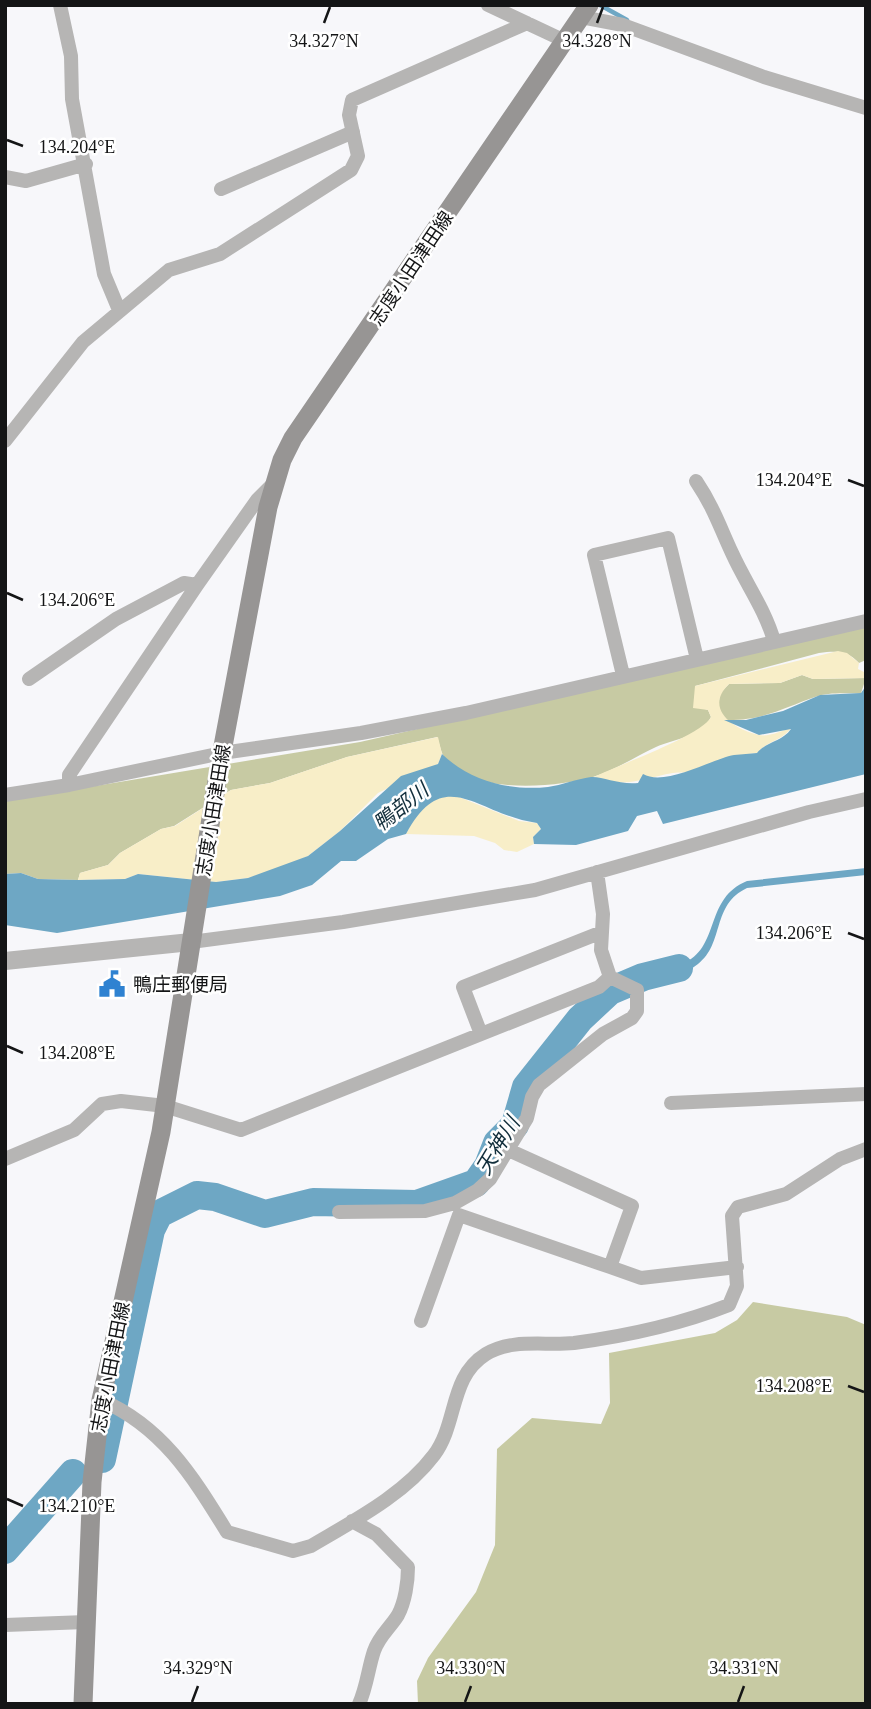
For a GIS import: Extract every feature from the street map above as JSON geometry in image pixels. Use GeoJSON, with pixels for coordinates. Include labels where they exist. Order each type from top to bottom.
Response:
{"type":"FeatureCollection","features":[{"type":"Feature","properties":{"kind":"main road","name":"志度小田津田線"},"geometry":{"type":"LineString","coordinates":[[83,1704],[94,1445],[111,1405],[165,1106],[221,757],[274,484],[293,438],[585,11]]}},
{"type":"Feature","properties":{"kind":"street"},"geometry":{"type":"LineString","coordinates":[[60,5],[71,57],[72,99],[104,274],[119,310]]}},
{"type":"Feature","properties":{"kind":"street"},"geometry":{"type":"LineString","coordinates":[[488,5],[565,41]]}},
{"type":"Feature","properties":{"kind":"street"},"geometry":{"type":"LineString","coordinates":[[585,11],[764,77],[866,108]]}},
{"type":"Feature","properties":{"kind":"street"},"geometry":{"type":"LineString","coordinates":[[5,442],[33,409],[62,366],[119,310],[169,270],[220,254],[351,170],[358,156],[349,115],[352,100],[527,23]]}},
{"type":"Feature","properties":{"kind":"street"},"geometry":{"type":"LineString","coordinates":[[221,189],[353,132]]}},
{"type":"Feature","properties":{"kind":"street"},"geometry":{"type":"LineString","coordinates":[[5,177],[26,181],[86,164]]}},
{"type":"Feature","properties":{"kind":"street"},"geometry":{"type":"LineString","coordinates":[[696,481],[714,508],[732,553],[768,620],[774,641]]}},
{"type":"Feature","properties":{"kind":"street"},"geometry":{"type":"LineString","coordinates":[[69,785],[69,775],[197,585],[257,500],[274,484]]}},
{"type":"Feature","properties":{"kind":"street"},"geometry":{"type":"LineString","coordinates":[[623,675],[594,555],[668,538],[697,659]]}},
{"type":"Feature","properties":{"kind":"street"},"geometry":{"type":"LineString","coordinates":[[29,679],[116,619],[184,583],[197,585]]}},
{"type":"Feature","properties":{"kind":"street"},"geometry":{"type":"LineString","coordinates":[[5,795],[466,713],[866,621]]}},
{"type":"Feature","properties":{"kind":"street"},"geometry":{"type":"LineString","coordinates":[[5,961],[192,935],[464,903],[535,890],[809,812],[866,799]]}},
{"type":"Feature","properties":{"kind":"street"},"geometry":{"type":"LineString","coordinates":[[421,1321],[457,1209],[490,1179],[527,1118],[531,1097],[539,1084],[603,1034],[632,1018],[637,1010],[637,990],[615,977],[601,950],[602,886],[597,872]]}},
{"type":"Feature","properties":{"kind":"street"},"geometry":{"type":"LineString","coordinates":[[479,1028],[463,987],[602,932]]}},
{"type":"Feature","properties":{"kind":"street"},"geometry":{"type":"LineString","coordinates":[[5,1159],[74,1130],[102,1104],[121,1101],[165,1106],[241,1130],[479,1028],[599,987],[615,977]]}},
{"type":"Feature","properties":{"kind":"street"},"geometry":{"type":"LineString","coordinates":[[671,1103],[866,1094]]}},
{"type":"Feature","properties":{"kind":"street"},"geometry":{"type":"LineString","coordinates":[[506,1149],[632,1206],[610,1267]]}},
{"type":"Feature","properties":{"kind":"street"},"geometry":{"type":"LineString","coordinates":[[111,1405],[187,1467],[227,1532],[293,1551],[311,1546],[413,1479],[435,1454],[451,1424],[457,1390],[467,1371],[486,1354],[509,1344],[574,1343],[693,1319],[729,1305],[737,1286],[732,1216],[738,1206],[786,1194],[840,1159],[866,1149]]}},
{"type":"Feature","properties":{"kind":"street"},"geometry":{"type":"LineString","coordinates":[[339,1212],[402,1213],[457,1209],[641,1278],[737,1267]]}},
{"type":"Feature","properties":{"kind":"street"},"geometry":{"type":"LineString","coordinates":[[352,1521],[376,1534],[408,1567],[408,1581],[398,1615],[382,1633],[373,1652],[369,1682],[359,1704]]}},
{"type":"Feature","properties":{"kind":"street"},"geometry":{"type":"LineString","coordinates":[[5,1625],[86,1622]]}},
{"type":"Feature","properties":{"kind":"green space"},"geometry":{"type":"Polygon","coordinates":[[[866,627],[866,660],[859,663],[841,652],[819,653],[695,686],[702,708],[708,710],[711,717],[707,724],[694,733],[656,747],[593,777],[534,786],[489,782],[469,776],[453,767],[442,753],[437,737],[347,757],[270,783],[231,790],[174,826],[161,829],[120,853],[108,865],[80,873],[78,880],[38,879],[21,873],[5,874],[5,801],[360,742],[866,627]]]}},
{"type":"Feature","properties":{"kind":"green space"},"geometry":{"type":"Polygon","coordinates":[[[802,675],[813,679],[866,678],[861,693],[823,695],[762,716],[724,720],[718,709],[720,693],[729,684],[780,683],[802,675]]]}},
{"type":"Feature","properties":{"kind":"green space"},"geometry":{"type":"Polygon","coordinates":[[[753,1302],[847,1317],[866,1325],[866,1704],[418,1704],[417,1681],[428,1658],[476,1592],[495,1545],[497,1449],[532,1418],[601,1424],[610,1403],[609,1353],[715,1333],[737,1320],[753,1302]]]}},
{"type":"Feature","properties":{"kind":"sand"},"geometry":{"type":"Polygon","coordinates":[[[838,651],[847,653],[859,663],[858,669],[866,673],[866,678],[813,679],[802,675],[780,683],[729,684],[719,701],[720,709],[731,723],[749,732],[763,735],[792,727],[757,753],[739,756],[692,772],[634,781],[615,782],[594,777],[676,741],[704,725],[711,717],[708,710],[693,708],[695,686],[838,651]]]}},
{"type":"Feature","properties":{"kind":"sand"},"geometry":{"type":"Polygon","coordinates":[[[438,737],[442,754],[438,764],[378,793],[340,831],[308,856],[286,866],[248,878],[216,882],[138,874],[125,879],[78,880],[80,873],[108,865],[120,853],[161,829],[175,826],[231,790],[270,783],[347,757],[438,737]]]}},
{"type":"Feature","properties":{"kind":"sand"},"geometry":{"type":"Polygon","coordinates":[[[454,795],[519,821],[537,823],[541,829],[533,837],[534,844],[517,852],[504,850],[495,843],[474,836],[406,834],[424,806],[436,799],[454,795]]]}},
{"type":"Feature","properties":{"kind":"water","name":"鴨部川"},"geometry":{"type":"Polygon","coordinates":[[[866,686],[866,774],[663,824],[657,811],[637,816],[628,831],[576,845],[534,844],[533,837],[541,829],[537,823],[464,798],[449,797],[434,801],[420,813],[406,834],[388,839],[356,861],[341,861],[312,885],[280,896],[57,933],[5,925],[5,874],[21,873],[38,879],[78,880],[125,879],[138,874],[216,882],[248,878],[308,856],[401,776],[438,764],[442,754],[465,771],[505,785],[548,787],[591,777],[638,783],[643,774],[652,777],[676,775],[725,757],[757,753],[791,729],[759,735],[724,720],[746,720],[783,711],[820,695],[861,693],[866,686]]]}},
{"type":"Feature","properties":{"kind":"water"},"geometry":{"type":"Polygon","coordinates":[[[866,868],[866,875],[747,888],[728,904],[712,946],[698,964],[680,974],[646,984],[643,975],[681,964],[697,954],[704,945],[725,898],[747,881],[866,868]]]}},
{"type":"Feature","properties":{"kind":"waterway"},"geometry":{"type":"LineString","coordinates":[[600,5],[627,20]]}},
{"type":"Feature","properties":{"kind":"waterway","name":"天神川"},"geometry":{"type":"LineString","coordinates":[[102,1459],[151,1230],[159,1214],[197,1195],[215,1197],[265,1214],[313,1202],[417,1204],[476,1183],[488,1166],[497,1143],[515,1125],[526,1087],[580,1019],[610,991],[643,977],[679,968]]}},
{"type":"Feature","properties":{"kind":"waterway","name":"天神川"},"geometry":{"type":"LineString","coordinates":[[5,1550],[73,1473]]}},
{"type":"Feature","properties":{"kind":"place","name":"鴨庄郵便局"},"geometry":{"type":"Point","coordinates":[112,984]}}]}
